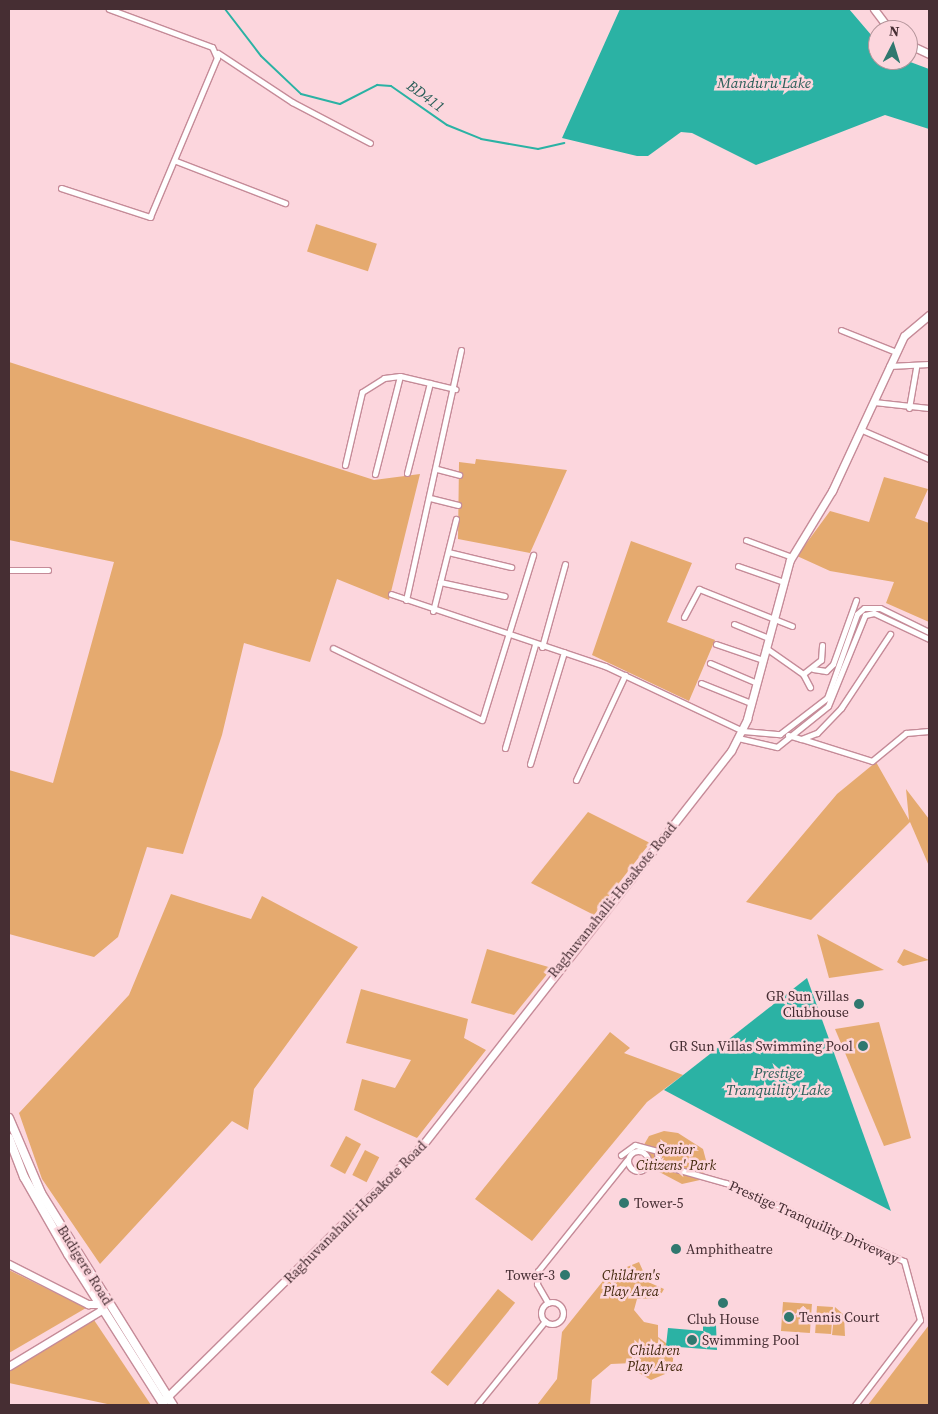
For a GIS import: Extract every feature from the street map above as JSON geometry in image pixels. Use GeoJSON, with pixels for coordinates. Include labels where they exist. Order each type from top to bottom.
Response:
{"type":"FeatureCollection","features":[{"type":"Feature","properties":{"kind":"main road"},"geometry":{"type":"LineString","coordinates":[[874,9],[882,20]]}},
{"type":"Feature","properties":{"kind":"main road","name":"Raghuvanahalli-Hosakote Road"},"geometry":{"type":"LineString","coordinates":[[164,1401],[421,1147],[738,738],[757,683],[768,638],[792,558],[832,492],[862,430],[896,352],[916,322],[929,316]]}},
{"type":"Feature","properties":{"kind":"main road","name":"Budigere Road"},"geometry":{"type":"LineString","coordinates":[[9,1118],[32,1177],[108,1301],[164,1401]]}},
{"type":"Feature","properties":{"kind":"main road","name":"Budigere Road"},"geometry":{"type":"LineString","coordinates":[[9,1138],[32,1191],[102,1308],[164,1401],[173,1405]]}},
{"type":"Feature","properties":{"kind":"main road"},"geometry":{"type":"LineString","coordinates":[[9,1264],[88,1304],[102,1308]]}},
{"type":"Feature","properties":{"kind":"main road"},"geometry":{"type":"LineString","coordinates":[[9,1366],[102,1308],[108,1301]]}},
{"type":"Feature","properties":{"kind":"street"},"geometry":{"type":"LineString","coordinates":[[109,9],[218,53],[292,102],[370,143]]}},
{"type":"Feature","properties":{"kind":"street"},"geometry":{"type":"LineString","coordinates":[[61,188],[150,217],[176,161],[218,53]]}},
{"type":"Feature","properties":{"kind":"street"},"geometry":{"type":"LineString","coordinates":[[176,161],[285,202]]}},
{"type":"Feature","properties":{"kind":"street"},"geometry":{"type":"LineString","coordinates":[[841,330],[896,352]]}},
{"type":"Feature","properties":{"kind":"street"},"geometry":{"type":"LineString","coordinates":[[406,600],[455,389],[461,350]]}},
{"type":"Feature","properties":{"kind":"street"},"geometry":{"type":"LineString","coordinates":[[889,366],[916,368],[929,364]]}},
{"type":"Feature","properties":{"kind":"street"},"geometry":{"type":"LineString","coordinates":[[909,408],[916,368]]}},
{"type":"Feature","properties":{"kind":"street"},"geometry":{"type":"LineString","coordinates":[[345,465],[362,392],[384,378],[400,376],[455,389]]}},
{"type":"Feature","properties":{"kind":"street"},"geometry":{"type":"LineString","coordinates":[[375,474],[400,376]]}},
{"type":"Feature","properties":{"kind":"street"},"geometry":{"type":"LineString","coordinates":[[407,473],[430,383]]}},
{"type":"Feature","properties":{"kind":"street"},"geometry":{"type":"LineString","coordinates":[[874,402],[909,408],[929,408]]}},
{"type":"Feature","properties":{"kind":"street"},"geometry":{"type":"LineString","coordinates":[[862,430],[929,459]]}},
{"type":"Feature","properties":{"kind":"street"},"geometry":{"type":"LineString","coordinates":[[437,468],[459,475]]}},
{"type":"Feature","properties":{"kind":"street"},"geometry":{"type":"LineString","coordinates":[[430,498],[458,505]]}},
{"type":"Feature","properties":{"kind":"street"},"geometry":{"type":"LineString","coordinates":[[433,610],[456,519]]}},
{"type":"Feature","properties":{"kind":"street"},"geometry":{"type":"LineString","coordinates":[[746,540],[792,558]]}},
{"type":"Feature","properties":{"kind":"street"},"geometry":{"type":"LineString","coordinates":[[448,552],[511,567]]}},
{"type":"Feature","properties":{"kind":"street"},"geometry":{"type":"LineString","coordinates":[[333,648],[482,720],[533,555]]}},
{"type":"Feature","properties":{"kind":"street"},"geometry":{"type":"LineString","coordinates":[[542,647],[565,564]]}},
{"type":"Feature","properties":{"kind":"street"},"geometry":{"type":"LineString","coordinates":[[738,566],[784,582]]}},
{"type":"Feature","properties":{"kind":"street"},"geometry":{"type":"LineString","coordinates":[[9,570],[48,570]]}},
{"type":"Feature","properties":{"kind":"street"},"geometry":{"type":"LineString","coordinates":[[440,582],[504,596]]}},
{"type":"Feature","properties":{"kind":"street"},"geometry":{"type":"LineString","coordinates":[[684,617],[697,589],[774,617],[792,626]]}},
{"type":"Feature","properties":{"kind":"street"},"geometry":{"type":"LineString","coordinates":[[391,594],[535,645],[564,652],[625,675],[742,731],[787,734],[872,761],[906,733],[929,731]]}},
{"type":"Feature","properties":{"kind":"street"},"geometry":{"type":"LineString","coordinates":[[813,669],[826,672],[833,664],[856,600]]}},
{"type":"Feature","properties":{"kind":"street"},"geometry":{"type":"LineString","coordinates":[[866,611],[880,608],[929,632]]}},
{"type":"Feature","properties":{"kind":"street"},"geometry":{"type":"LineString","coordinates":[[866,611],[874,612],[929,640]]}},
{"type":"Feature","properties":{"kind":"street"},"geometry":{"type":"LineString","coordinates":[[738,738],[777,746],[787,734],[831,703],[866,611]]}},
{"type":"Feature","properties":{"kind":"street"},"geometry":{"type":"LineString","coordinates":[[734,624],[768,638]]}},
{"type":"Feature","properties":{"kind":"street"},"geometry":{"type":"LineString","coordinates":[[801,739],[817,733],[841,708],[890,634]]}},
{"type":"Feature","properties":{"kind":"street"},"geometry":{"type":"LineString","coordinates":[[716,644],[763,660]]}},
{"type":"Feature","properties":{"kind":"street"},"geometry":{"type":"LineString","coordinates":[[505,748],[535,645]]}},
{"type":"Feature","properties":{"kind":"street"},"geometry":{"type":"LineString","coordinates":[[803,674],[813,669],[821,660],[822,645]]}},
{"type":"Feature","properties":{"kind":"street"},"geometry":{"type":"LineString","coordinates":[[766,648],[803,674],[810,687]]}},
{"type":"Feature","properties":{"kind":"street"},"geometry":{"type":"LineString","coordinates":[[530,764],[564,652]]}},
{"type":"Feature","properties":{"kind":"street"},"geometry":{"type":"LineString","coordinates":[[710,664],[757,683]]}},
{"type":"Feature","properties":{"kind":"street"},"geometry":{"type":"LineString","coordinates":[[576,780],[625,675]]}},
{"type":"Feature","properties":{"kind":"street"},"geometry":{"type":"LineString","coordinates":[[701,683],[751,703]]}},
{"type":"Feature","properties":{"kind":"street"},"geometry":{"type":"LineString","coordinates":[[621,1155],[635,1145],[657,1151],[658,1161]]}},
{"type":"Feature","properties":{"kind":"street","name":"Prestige Tranquility Driveway"},"geometry":{"type":"LineString","coordinates":[[640,1151],[648,1161],[643,1170],[636,1171],[627,1160],[640,1151]]}},
{"type":"Feature","properties":{"kind":"street"},"geometry":{"type":"LineString","coordinates":[[545,1321],[555,1324],[563,1316],[561,1306],[548,1303],[537,1284],[538,1271],[627,1160]]}},
{"type":"Feature","properties":{"kind":"street","name":"Prestige Tranquility Driveway"},"geometry":{"type":"LineString","coordinates":[[648,1161],[658,1161],[726,1183],[904,1261],[920,1320],[855,1405]]}},
{"type":"Feature","properties":{"kind":"street"},"geometry":{"type":"LineString","coordinates":[[545,1321],[542,1310],[548,1303]]}},
{"type":"Feature","properties":{"kind":"street"},"geometry":{"type":"LineString","coordinates":[[477,1405],[545,1321]]}},
{"type":"Feature","properties":{"kind":"green space"},"geometry":{"type":"Polygon","coordinates":[[[316,224],[377,244],[368,271],[307,252],[316,224]]]}},
{"type":"Feature","properties":{"kind":"green space"},"geometry":{"type":"Polygon","coordinates":[[[9,362],[374,480],[420,474],[389,600],[337,579],[310,662],[244,643],[222,735],[183,854],[147,847],[118,937],[94,957],[9,934],[9,770],[53,783],[114,562],[9,540],[9,362]]]}},
{"type":"Feature","properties":{"kind":"green space"},"geometry":{"type":"Polygon","coordinates":[[[476,459],[567,470],[530,553],[458,539],[459,462],[475,464],[476,459]]]}},
{"type":"Feature","properties":{"kind":"green space"},"geometry":{"type":"Polygon","coordinates":[[[884,477],[928,489],[915,518],[929,523],[929,622],[886,603],[894,582],[830,571],[797,556],[830,511],[869,522],[884,477]]]}},
{"type":"Feature","properties":{"kind":"green space"},"geometry":{"type":"Polygon","coordinates":[[[631,541],[692,563],[667,622],[715,640],[689,701],[592,655],[631,541]]]}},
{"type":"Feature","properties":{"kind":"green space"},"geometry":{"type":"Polygon","coordinates":[[[876,762],[909,820],[906,789],[929,819],[929,866],[910,822],[811,920],[746,902],[837,794],[876,762]]]}},
{"type":"Feature","properties":{"kind":"green space"},"geometry":{"type":"Polygon","coordinates":[[[588,812],[650,843],[594,915],[531,883],[588,812]]]}},
{"type":"Feature","properties":{"kind":"green space"},"geometry":{"type":"Polygon","coordinates":[[[171,894],[251,919],[262,896],[358,947],[254,1089],[248,1130],[232,1121],[100,1264],[42,1179],[19,1113],[129,995],[171,894]]]}},
{"type":"Feature","properties":{"kind":"green space"},"geometry":{"type":"Polygon","coordinates":[[[817,934],[884,970],[829,978],[817,934]]]}},
{"type":"Feature","properties":{"kind":"green space"},"geometry":{"type":"Polygon","coordinates":[[[487,949],[552,968],[514,1015],[471,1003],[487,949]]]}},
{"type":"Feature","properties":{"kind":"green space"},"geometry":{"type":"Polygon","coordinates":[[[904,949],[929,960],[903,966],[897,962],[904,949]]]}},
{"type":"Feature","properties":{"kind":"green space"},"geometry":{"type":"Polygon","coordinates":[[[361,989],[468,1019],[464,1038],[486,1050],[417,1138],[354,1110],[362,1079],[395,1088],[411,1060],[346,1043],[361,989]]]}},
{"type":"Feature","properties":{"kind":"green space"},"geometry":{"type":"Polygon","coordinates":[[[879,1022],[911,1138],[884,1146],[835,1029],[879,1022]]]}},
{"type":"Feature","properties":{"kind":"green space"},"geometry":{"type":"Polygon","coordinates":[[[610,1032],[630,1048],[624,1053],[683,1075],[647,1102],[532,1241],[475,1199],[610,1032]]]}},
{"type":"Feature","properties":{"kind":"green space","name":"Senior Citizens' Park"},"geometry":{"type":"Polygon","coordinates":[[[664,1131],[678,1133],[703,1149],[707,1164],[700,1180],[682,1184],[648,1166],[641,1150],[649,1136],[664,1131]]]}},
{"type":"Feature","properties":{"kind":"green space"},"geometry":{"type":"Polygon","coordinates":[[[346,1136],[361,1144],[345,1174],[330,1166],[346,1136]]]}},
{"type":"Feature","properties":{"kind":"green space"},"geometry":{"type":"Polygon","coordinates":[[[365,1150],[379,1157],[367,1182],[352,1175],[365,1150]]]}},
{"type":"Feature","properties":{"kind":"green space"},"geometry":{"type":"Polygon","coordinates":[[[639,1262],[648,1282],[664,1289],[659,1298],[637,1299],[634,1310],[644,1322],[658,1325],[658,1337],[674,1349],[672,1371],[651,1380],[639,1373],[633,1363],[611,1364],[592,1380],[590,1405],[537,1405],[557,1379],[562,1332],[607,1276],[615,1281],[622,1269],[639,1262]]]}},
{"type":"Feature","properties":{"kind":"green space"},"geometry":{"type":"Polygon","coordinates":[[[9,1270],[86,1308],[9,1353],[9,1270]]]}},
{"type":"Feature","properties":{"kind":"green space"},"geometry":{"type":"Polygon","coordinates":[[[498,1289],[515,1303],[448,1386],[431,1372],[498,1289]]]}},
{"type":"Feature","properties":{"kind":"green space"},"geometry":{"type":"Polygon","coordinates":[[[783,1302],[812,1304],[810,1333],[781,1331],[783,1302]]]}},
{"type":"Feature","properties":{"kind":"green space"},"geometry":{"type":"Polygon","coordinates":[[[817,1306],[833,1307],[831,1334],[815,1333],[817,1306]]]}},
{"type":"Feature","properties":{"kind":"green space"},"geometry":{"type":"Polygon","coordinates":[[[835,1307],[844,1315],[845,1336],[832,1335],[835,1307]]]}},
{"type":"Feature","properties":{"kind":"green space"},"geometry":{"type":"Polygon","coordinates":[[[94,1320],[151,1405],[112,1405],[9,1383],[9,1370],[94,1320]]]}},
{"type":"Feature","properties":{"kind":"green space"},"geometry":{"type":"Polygon","coordinates":[[[929,1325],[929,1405],[868,1405],[929,1325]]]}},
{"type":"Feature","properties":{"kind":"water","name":"Manduru Lake"},"geometry":{"type":"Polygon","coordinates":[[[620,9],[849,9],[868,31],[868,70],[918,70],[918,65],[929,69],[929,129],[885,115],[756,165],[692,133],[681,132],[648,156],[637,156],[562,138],[620,9]]]}},
{"type":"Feature","properties":{"kind":"water","name":"Prestige Tranquility Lake"},"geometry":{"type":"Polygon","coordinates":[[[807,978],[891,1211],[664,1090],[807,978]]]}},
{"type":"Feature","properties":{"kind":"water","name":"Swimming Pool"},"geometry":{"type":"Polygon","coordinates":[[[703,1324],[716,1325],[717,1350],[666,1346],[668,1328],[703,1331],[703,1324]]]}},
{"type":"Feature","properties":{"kind":"waterway","name":"BD411"},"geometry":{"type":"LineString","coordinates":[[225,9],[261,56],[301,94],[340,104],[377,85],[391,86],[447,125],[481,139],[538,149],[564,143]]}},
{"type":"Feature","properties":{"kind":"place","name":"GR Sun Villas Clubhouse"},"geometry":{"type":"Point","coordinates":[859,1004]}},
{"type":"Feature","properties":{"kind":"place","name":"GR Sun Villas Swimming Pool"},"geometry":{"type":"Point","coordinates":[863,1046]}},
{"type":"Feature","properties":{"kind":"place","name":"Tower-5"},"geometry":{"type":"Point","coordinates":[624,1203]}},
{"type":"Feature","properties":{"kind":"place","name":"Amphitheatre"},"geometry":{"type":"Point","coordinates":[676,1249]}},
{"type":"Feature","properties":{"kind":"place","name":"Tower-3"},"geometry":{"type":"Point","coordinates":[565,1275]}},
{"type":"Feature","properties":{"kind":"place","name":"Club House"},"geometry":{"type":"Point","coordinates":[723,1303]}},
{"type":"Feature","properties":{"kind":"place","name":"Tennis Court"},"geometry":{"type":"Point","coordinates":[789,1317]}},
{"type":"Feature","properties":{"kind":"place","name":"Swimming Pool"},"geometry":{"type":"Point","coordinates":[692,1340]}},
{"type":"Feature","properties":{"kind":"park label","name":"Children's Play Area"},"geometry":{"type":"Point","coordinates":[631,1284]}},
{"type":"Feature","properties":{"kind":"park label","name":"Children Play Area"},"geometry":{"type":"Point","coordinates":[655,1358]}}]}
